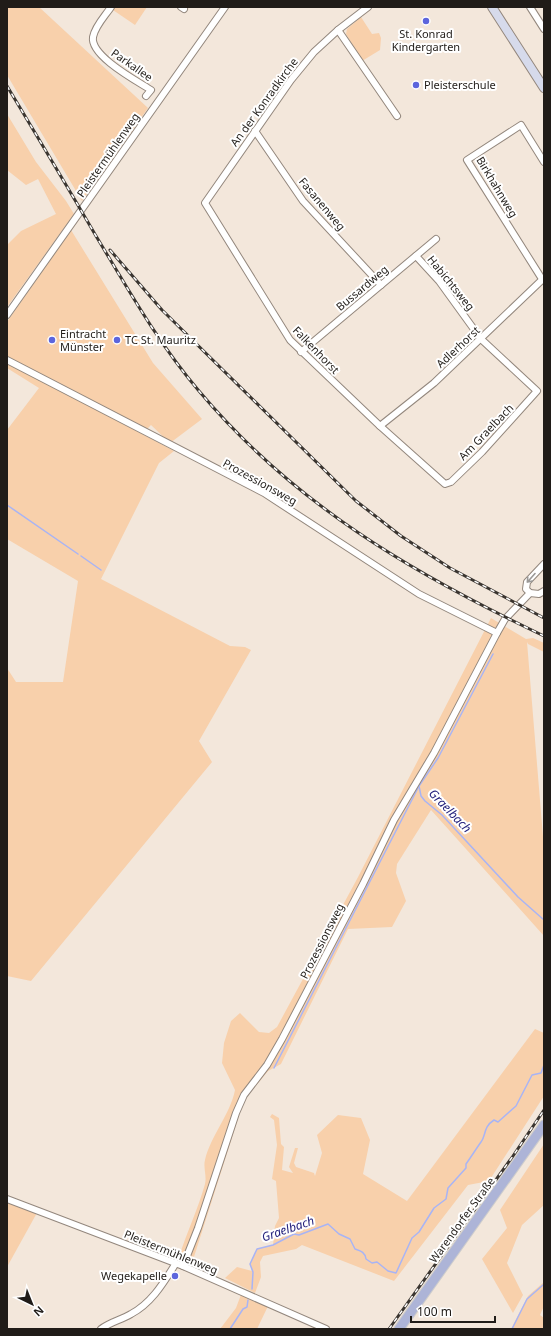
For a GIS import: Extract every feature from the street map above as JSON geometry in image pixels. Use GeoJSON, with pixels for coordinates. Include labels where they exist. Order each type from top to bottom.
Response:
{"type":"FeatureCollection","features":[{"type":"Feature","properties":{"kind":"main road","name":"Warendorfer Straße"},"geometry":{"type":"LineString","coordinates":[[399,1329],[544,1125]]}},
{"type":"Feature","properties":{"kind":"street","name":"Parkallee"},"geometry":{"type":"LineString","coordinates":[[111,7],[95,30],[93,38],[95,46],[101,55],[111,63],[151,90],[146,96]]}},
{"type":"Feature","properties":{"kind":"street","name":"Pleistermühlenweg"},"geometry":{"type":"LineString","coordinates":[[7,315],[225,7]]}},
{"type":"Feature","properties":{"kind":"street","name":"An der Konradkirche"},"geometry":{"type":"LineString","coordinates":[[205,203],[291,80],[314,52],[338,30],[368,7]]}},
{"type":"Feature","properties":{"kind":"street"},"geometry":{"type":"LineString","coordinates":[[492,7],[544,88]]}},
{"type":"Feature","properties":{"kind":"street"},"geometry":{"type":"LineString","coordinates":[[530,7],[544,29]]}},
{"type":"Feature","properties":{"kind":"street"},"geometry":{"type":"LineString","coordinates":[[338,30],[397,116]]}},
{"type":"Feature","properties":{"kind":"street","name":"Birkhahnweg"},"geometry":{"type":"LineString","coordinates":[[543,278],[467,160],[521,125],[544,162]]}},
{"type":"Feature","properties":{"kind":"street","name":"Fasanenweg"},"geometry":{"type":"LineString","coordinates":[[255,130],[303,200],[381,285]]}},
{"type":"Feature","properties":{"kind":"street","name":"Falkenhorst"},"geometry":{"type":"LineString","coordinates":[[205,203],[290,340],[380,426],[446,484]]}},
{"type":"Feature","properties":{"kind":"street","name":"Bussardweg"},"geometry":{"type":"LineString","coordinates":[[301,352],[436,239]]}},
{"type":"Feature","properties":{"kind":"street","name":"Habichtsweg"},"geometry":{"type":"LineString","coordinates":[[416,256],[439,281],[481,339],[538,391]]}},
{"type":"Feature","properties":{"kind":"street","name":"Adlerhorst"},"geometry":{"type":"LineString","coordinates":[[380,426],[434,383],[543,278]]}},
{"type":"Feature","properties":{"kind":"street","name":"Prozessionsweg"},"geometry":{"type":"LineString","coordinates":[[7,360],[264,493],[419,594],[497,633]]}},
{"type":"Feature","properties":{"kind":"street","name":"Am Graelbach"},"geometry":{"type":"LineString","coordinates":[[446,484],[451,482],[482,452],[538,391]]}},
{"type":"Feature","properties":{"kind":"street"},"geometry":{"type":"LineString","coordinates":[[544,564],[527,582],[526,589],[530,594],[539,594],[544,591]]}},
{"type":"Feature","properties":{"kind":"street","name":"Prozessionsweg"},"geometry":{"type":"LineString","coordinates":[[101,1329],[108,1323],[130,1315],[142,1307],[180,1265],[195,1237],[244,1095],[267,1065],[282,1039],[363,884],[396,814],[434,753],[497,633],[505,620],[530,594]]}},
{"type":"Feature","properties":{"kind":"street","name":"Pleistermühlenweg"},"geometry":{"type":"LineString","coordinates":[[7,1199],[180,1265],[326,1329]]}},
{"type":"Feature","properties":{"kind":"shaded area"},"geometry":{"type":"Polygon","coordinates":[[[7,7],[39,7],[148,108],[82,201],[7,75],[7,7]]]}},
{"type":"Feature","properties":{"kind":"shaded area"},"geometry":{"type":"Polygon","coordinates":[[[115,7],[147,7],[135,25],[113,10],[115,7]]]}},
{"type":"Feature","properties":{"kind":"shaded area"},"geometry":{"type":"Polygon","coordinates":[[[361,17],[372,34],[379,33],[381,38],[380,50],[362,61],[346,34],[347,29],[361,17]]]}},
{"type":"Feature","properties":{"kind":"shaded area"},"geometry":{"type":"Polygon","coordinates":[[[7,114],[36,162],[66,201],[74,214],[7,307],[7,245],[21,231],[56,214],[38,179],[26,185],[7,170],[7,114]]]}},
{"type":"Feature","properties":{"kind":"shaded area"},"geometry":{"type":"Polygon","coordinates":[[[71,230],[153,363],[202,419],[170,443],[151,425],[146,430],[7,358],[7,322],[71,230]]]}},
{"type":"Feature","properties":{"kind":"shaded area"},"geometry":{"type":"Polygon","coordinates":[[[7,362],[174,451],[159,463],[101,579],[230,646],[245,647],[251,650],[199,741],[212,762],[31,981],[7,976],[7,668],[16,682],[63,682],[78,581],[7,539],[7,430],[39,388],[7,368],[7,362]]]}},
{"type":"Feature","properties":{"kind":"shaded area"},"geometry":{"type":"Polygon","coordinates":[[[491,618],[526,639],[533,638],[544,643],[544,652],[528,644],[527,642],[544,849],[544,936],[431,810],[397,864],[396,873],[406,901],[392,927],[348,929],[281,1064],[268,1071],[244,1100],[192,1263],[185,1261],[179,1257],[205,1184],[205,1160],[233,1099],[235,1090],[222,1063],[224,1043],[231,1021],[240,1013],[259,1032],[269,1033],[277,1027],[357,879],[491,618]]]}},
{"type":"Feature","properties":{"kind":"shaded area"},"geometry":{"type":"Polygon","coordinates":[[[535,1029],[544,1033],[544,1096],[489,1181],[468,1185],[394,1281],[302,1245],[296,1249],[263,1256],[260,1262],[261,1277],[255,1293],[225,1278],[237,1267],[252,1271],[250,1264],[257,1249],[273,1245],[275,1226],[279,1218],[276,1181],[272,1179],[277,1145],[274,1120],[270,1117],[272,1114],[279,1118],[281,1144],[284,1147],[282,1170],[293,1173],[289,1167],[295,1148],[298,1148],[294,1163],[296,1167],[314,1173],[315,1176],[322,1153],[317,1135],[338,1115],[361,1118],[370,1140],[363,1174],[407,1201],[535,1029]]]}},
{"type":"Feature","properties":{"kind":"shaded area"},"geometry":{"type":"Polygon","coordinates":[[[544,1144],[544,1205],[522,1225],[507,1263],[523,1295],[513,1313],[482,1259],[507,1228],[500,1210],[544,1144]]]}},
{"type":"Feature","properties":{"kind":"shaded area"},"geometry":{"type":"Polygon","coordinates":[[[7,1199],[38,1211],[7,1267],[7,1199]]]}},
{"type":"Feature","properties":{"kind":"shaded area"},"geometry":{"type":"Polygon","coordinates":[[[544,1282],[544,1306],[540,1315],[544,1318],[544,1329],[511,1329],[528,1296],[544,1282]]]}},
{"type":"Feature","properties":{"kind":"shaded area"},"geometry":{"type":"Polygon","coordinates":[[[242,1292],[269,1304],[257,1329],[220,1329],[236,1308],[242,1292]]]}},
{"type":"Feature","properties":{"kind":"waterway"},"geometry":{"type":"LineString","coordinates":[[7,505],[78,554]]}},
{"type":"Feature","properties":{"kind":"waterway"},"geometry":{"type":"LineString","coordinates":[[81,556],[101,570]]}},
{"type":"Feature","properties":{"kind":"waterway"},"geometry":{"type":"LineString","coordinates":[[274,1068],[419,786],[438,758],[493,654]]}},
{"type":"Feature","properties":{"kind":"waterway","name":"Graelbach"},"geometry":{"type":"LineString","coordinates":[[419,786],[421,796],[425,801],[442,815],[518,897],[544,920]]}},
{"type":"Feature","properties":{"kind":"waterway","name":"Graelbach"},"geometry":{"type":"LineString","coordinates":[[252,1289],[253,1272],[250,1264],[257,1249],[273,1245],[294,1234],[299,1235],[328,1224],[339,1234],[350,1239],[355,1249],[364,1253],[366,1259],[372,1263],[377,1262],[388,1271],[396,1273],[412,1238],[419,1232],[434,1208],[446,1199],[448,1188],[466,1168],[466,1164],[483,1140],[486,1128],[494,1120],[498,1122],[516,1106],[532,1075],[541,1073],[544,1065]]}},
{"type":"Feature","properties":{"kind":"waterway"},"geometry":{"type":"LineString","coordinates":[[512,1329],[527,1299],[543,1285]]}},
{"type":"Feature","properties":{"kind":"waterway","name":"Graelbach"},"geometry":{"type":"LineString","coordinates":[[230,1329],[243,1309],[247,1307],[248,1300]]}},
{"type":"Feature","properties":{"kind":"railway"},"geometry":{"type":"LineString","coordinates":[[7,86],[120,276],[157,335],[184,373],[236,431],[274,468],[315,502],[358,532],[402,561],[448,587],[544,636]]}},
{"type":"Feature","properties":{"kind":"railway"},"geometry":{"type":"LineString","coordinates":[[110,250],[162,310],[356,501],[401,536],[450,568],[544,618]]}},
{"type":"Feature","properties":{"kind":"railway"},"geometry":{"type":"LineString","coordinates":[[389,1329],[513,1156],[544,1110]]}},
{"type":"Feature","properties":{"kind":"place","name":"St. Konrad Kindergarten"},"geometry":{"type":"Point","coordinates":[426,21]}},
{"type":"Feature","properties":{"kind":"place","name":"Pleisterschule"},"geometry":{"type":"Point","coordinates":[416,85]}},
{"type":"Feature","properties":{"kind":"place","name":"Eintracht Münster"},"geometry":{"type":"Point","coordinates":[52,340]}},
{"type":"Feature","properties":{"kind":"place","name":"TC St. Mauritz"},"geometry":{"type":"Point","coordinates":[117,340]}},
{"type":"Feature","properties":{"kind":"place","name":"Wegekapelle"},"geometry":{"type":"Point","coordinates":[175,1276]}}]}
